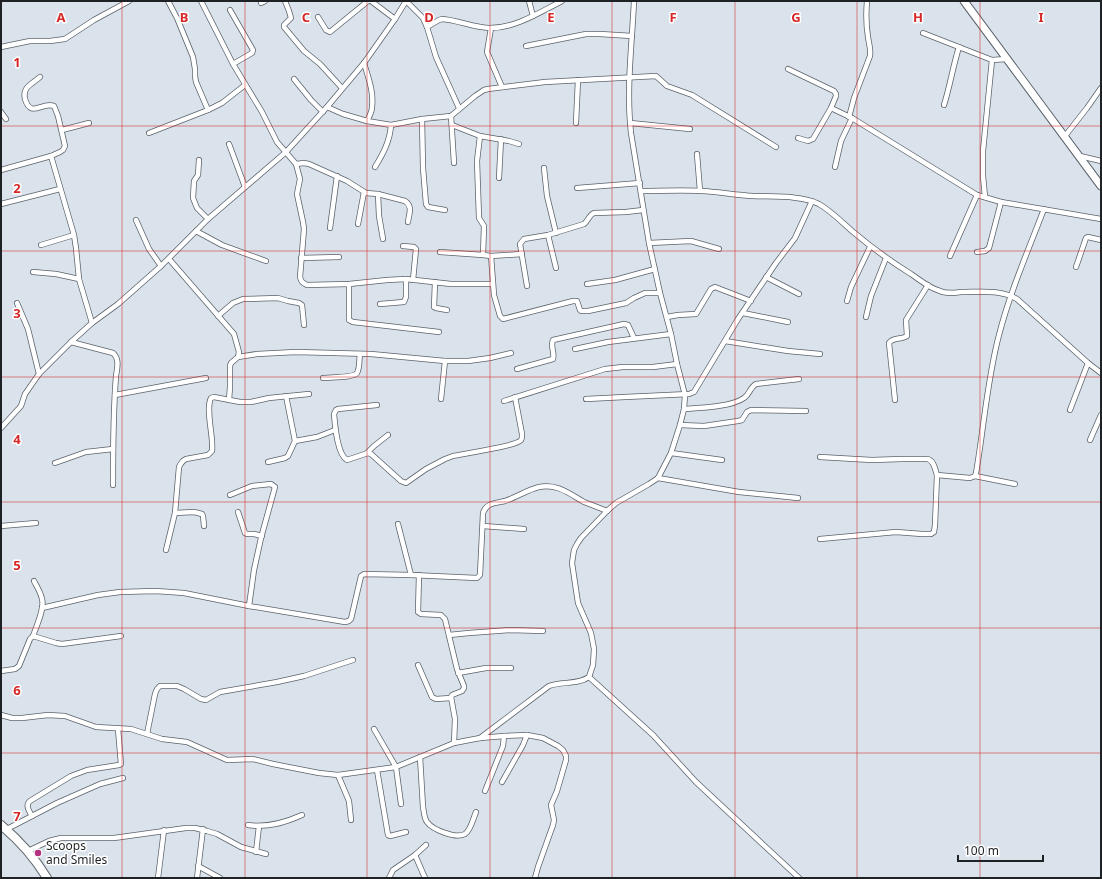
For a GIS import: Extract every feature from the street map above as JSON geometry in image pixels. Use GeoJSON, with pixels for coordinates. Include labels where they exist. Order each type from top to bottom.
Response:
{"type":"FeatureCollection","features":[{"type":"Feature","properties":{"kind":"main road"},"geometry":{"type":"LineString","coordinates":[[964,1],[1101,186]]}},
{"type":"Feature","properties":{"kind":"main road"},"geometry":{"type":"LineString","coordinates":[[4,827],[28,851],[47,878]]}},
{"type":"Feature","properties":{"kind":"street"},"geometry":{"type":"LineString","coordinates":[[1,47],[30,42],[50,42],[65,39],[94,20],[129,1]]}},
{"type":"Feature","properties":{"kind":"street"},"geometry":{"type":"LineString","coordinates":[[168,1],[177,18],[193,58],[195,79],[208,110]]}},
{"type":"Feature","properties":{"kind":"street"},"geometry":{"type":"LineString","coordinates":[[201,1],[233,64],[262,112],[277,142],[296,164],[300,179],[297,194],[303,222],[301,281],[304,284],[349,284],[406,279],[451,284],[493,284]]}},
{"type":"Feature","properties":{"kind":"street"},"geometry":{"type":"LineString","coordinates":[[284,1],[289,11],[290,18],[284,24],[284,27],[304,51],[320,64],[342,88]]}},
{"type":"Feature","properties":{"kind":"street"},"geometry":{"type":"LineString","coordinates":[[318,17],[326,30],[330,32],[369,1],[396,19]]}},
{"type":"Feature","properties":{"kind":"street"},"geometry":{"type":"LineString","coordinates":[[1,428],[21,406],[25,394],[39,374],[71,342],[92,323],[118,304],[169,259],[208,219],[286,152],[364,63],[396,19],[406,1],[423,18],[433,50],[459,108]]}},
{"type":"Feature","properties":{"kind":"street"},"geometry":{"type":"LineString","coordinates":[[529,1],[533,16]]}},
{"type":"Feature","properties":{"kind":"street"},"geometry":{"type":"LineString","coordinates":[[427,27],[442,19],[468,25],[491,28],[511,25],[533,16],[562,1]]}},
{"type":"Feature","properties":{"kind":"street"},"geometry":{"type":"LineString","coordinates":[[480,738],[549,686],[560,683],[581,681],[589,676],[595,657],[594,649],[591,633],[578,603],[572,556],[577,544],[607,511],[616,503],[658,478],[671,454],[684,409],[685,394],[649,243],[630,123],[629,77],[634,1]]}},
{"type":"Feature","properties":{"kind":"street"},"geometry":{"type":"LineString","coordinates":[[835,167],[843,136],[851,118],[854,98],[871,51],[868,37],[866,1]]}},
{"type":"Feature","properties":{"kind":"street"},"geometry":{"type":"LineString","coordinates":[[230,10],[253,50],[252,53],[233,64]]}},
{"type":"Feature","properties":{"kind":"street"},"geometry":{"type":"LineString","coordinates":[[491,28],[487,52],[502,87]]}},
{"type":"Feature","properties":{"kind":"street"},"geometry":{"type":"LineString","coordinates":[[923,33],[992,60],[1007,59]]}},
{"type":"Feature","properties":{"kind":"street"},"geometry":{"type":"LineString","coordinates":[[526,46],[586,34],[632,36]]}},
{"type":"Feature","properties":{"kind":"street"},"geometry":{"type":"LineString","coordinates":[[944,105],[959,47]]}},
{"type":"Feature","properties":{"kind":"street"},"geometry":{"type":"LineString","coordinates":[[984,197],[983,151],[992,60]]}},
{"type":"Feature","properties":{"kind":"street"},"geometry":{"type":"LineString","coordinates":[[364,63],[373,100],[372,108],[367,121]]}},
{"type":"Feature","properties":{"kind":"street"},"geometry":{"type":"LineString","coordinates":[[788,69],[835,93],[836,96],[831,108],[813,139],[808,141],[798,138]]}},
{"type":"Feature","properties":{"kind":"street"},"geometry":{"type":"LineString","coordinates":[[327,107],[343,114],[367,121],[391,125],[422,119],[451,116],[459,108],[484,90],[544,82],[654,76],[658,77],[664,85],[692,95],[776,147]]}},
{"type":"Feature","properties":{"kind":"street"},"geometry":{"type":"LineString","coordinates":[[1,170],[51,156],[63,150],[65,146],[62,130],[54,106],[50,105],[33,109],[26,103],[24,94],[25,90],[40,77]]}},
{"type":"Feature","properties":{"kind":"street"},"geometry":{"type":"LineString","coordinates":[[294,78],[322,112]]}},
{"type":"Feature","properties":{"kind":"street"},"geometry":{"type":"LineString","coordinates":[[576,123],[578,80]]}},
{"type":"Feature","properties":{"kind":"street"},"geometry":{"type":"LineString","coordinates":[[150,133],[222,103],[245,85]]}},
{"type":"Feature","properties":{"kind":"street"},"geometry":{"type":"LineString","coordinates":[[1065,136],[1101,88]]}},
{"type":"Feature","properties":{"kind":"street"},"geometry":{"type":"LineString","coordinates":[[831,108],[851,118],[977,195],[1001,202],[1101,220]]}},
{"type":"Feature","properties":{"kind":"street"},"geometry":{"type":"LineString","coordinates":[[1,112],[6,119]]}},
{"type":"Feature","properties":{"kind":"street"},"geometry":{"type":"LineString","coordinates":[[451,116],[454,163]]}},
{"type":"Feature","properties":{"kind":"street"},"geometry":{"type":"LineString","coordinates":[[422,119],[423,168],[426,204],[430,207],[446,210]]}},
{"type":"Feature","properties":{"kind":"street"},"geometry":{"type":"LineString","coordinates":[[62,130],[89,123]]}},
{"type":"Feature","properties":{"kind":"street"},"geometry":{"type":"LineString","coordinates":[[630,123],[690,129]]}},
{"type":"Feature","properties":{"kind":"street"},"geometry":{"type":"LineString","coordinates":[[375,167],[387,146],[391,134],[391,125]]}},
{"type":"Feature","properties":{"kind":"street"},"geometry":{"type":"LineString","coordinates":[[452,125],[480,136],[501,139],[519,144]]}},
{"type":"Feature","properties":{"kind":"street"},"geometry":{"type":"LineString","coordinates":[[480,136],[477,161],[479,218],[484,226],[483,255]]}},
{"type":"Feature","properties":{"kind":"street"},"geometry":{"type":"LineString","coordinates":[[499,178],[501,139]]}},
{"type":"Feature","properties":{"kind":"street"},"geometry":{"type":"LineString","coordinates":[[229,144],[245,187]]}},
{"type":"Feature","properties":{"kind":"street"},"geometry":{"type":"LineString","coordinates":[[697,154],[700,191]]}},
{"type":"Feature","properties":{"kind":"street"},"geometry":{"type":"LineString","coordinates":[[51,156],[74,235],[78,279],[92,323]]}},
{"type":"Feature","properties":{"kind":"street"},"geometry":{"type":"LineString","coordinates":[[1080,156],[1101,161]]}},
{"type":"Feature","properties":{"kind":"street"},"geometry":{"type":"LineString","coordinates":[[200,160],[198,175],[194,181],[194,198],[196,208],[208,219]]}},
{"type":"Feature","properties":{"kind":"street"},"geometry":{"type":"LineString","coordinates":[[296,164],[306,163],[337,176],[364,192],[405,201],[408,203],[410,209],[408,222]]}},
{"type":"Feature","properties":{"kind":"street"},"geometry":{"type":"LineString","coordinates":[[544,168],[547,196],[556,233]]}},
{"type":"Feature","properties":{"kind":"street"},"geometry":{"type":"LineString","coordinates":[[330,228],[337,176]]}},
{"type":"Feature","properties":{"kind":"street"},"geometry":{"type":"LineString","coordinates":[[577,188],[640,183]]}},
{"type":"Feature","properties":{"kind":"street"},"geometry":{"type":"LineString","coordinates":[[1,204],[60,189]]}},
{"type":"Feature","properties":{"kind":"street"},"geometry":{"type":"LineString","coordinates":[[641,191],[700,191],[812,201],[824,208],[870,247],[928,285],[943,292],[992,292],[1011,296],[1017,299],[1101,373]]}},
{"type":"Feature","properties":{"kind":"street"},"geometry":{"type":"LineString","coordinates":[[358,224],[364,192]]}},
{"type":"Feature","properties":{"kind":"street"},"geometry":{"type":"LineString","coordinates":[[378,194],[379,216],[383,239]]}},
{"type":"Feature","properties":{"kind":"street"},"geometry":{"type":"LineString","coordinates":[[950,256],[977,195]]}},
{"type":"Feature","properties":{"kind":"street"},"geometry":{"type":"LineString","coordinates":[[586,399],[689,394],[694,392],[766,277],[795,238],[812,201]]}},
{"type":"Feature","properties":{"kind":"street"},"geometry":{"type":"LineString","coordinates":[[977,252],[985,251],[989,248],[1001,202]]}},
{"type":"Feature","properties":{"kind":"street"},"geometry":{"type":"LineString","coordinates":[[975,476],[996,349],[1011,296],[1044,209]]}},
{"type":"Feature","properties":{"kind":"street"},"geometry":{"type":"LineString","coordinates":[[527,286],[520,244],[524,239],[556,233],[584,224],[591,214],[594,213],[643,210]]}},
{"type":"Feature","properties":{"kind":"street"},"geometry":{"type":"LineString","coordinates":[[136,220],[149,249],[161,266]]}},
{"type":"Feature","properties":{"kind":"street"},"geometry":{"type":"LineString","coordinates":[[196,231],[222,245],[266,261]]}},
{"type":"Feature","properties":{"kind":"street"},"geometry":{"type":"LineString","coordinates":[[41,245],[74,235]]}},
{"type":"Feature","properties":{"kind":"street"},"geometry":{"type":"LineString","coordinates":[[548,235],[556,268]]}},
{"type":"Feature","properties":{"kind":"street"},"geometry":{"type":"LineString","coordinates":[[1076,267],[1086,238],[1088,237],[1101,240]]}},
{"type":"Feature","properties":{"kind":"street"},"geometry":{"type":"LineString","coordinates":[[649,243],[691,241],[720,249]]}},
{"type":"Feature","properties":{"kind":"street"},"geometry":{"type":"LineString","coordinates":[[403,246],[414,247],[416,249],[413,280]]}},
{"type":"Feature","properties":{"kind":"street"},"geometry":{"type":"LineString","coordinates":[[847,300],[851,287],[870,247]]}},
{"type":"Feature","properties":{"kind":"street"},"geometry":{"type":"LineString","coordinates":[[440,252],[491,256],[522,254]]}},
{"type":"Feature","properties":{"kind":"street"},"geometry":{"type":"LineString","coordinates":[[491,256],[494,295],[500,318],[503,319],[573,301],[577,301],[581,311],[588,311],[626,303],[645,293],[660,292]]}},
{"type":"Feature","properties":{"kind":"street"},"geometry":{"type":"LineString","coordinates":[[301,258],[339,257]]}},
{"type":"Feature","properties":{"kind":"street"},"geometry":{"type":"LineString","coordinates":[[866,317],[870,296],[886,258]]}},
{"type":"Feature","properties":{"kind":"street"},"geometry":{"type":"LineString","coordinates":[[169,259],[234,334],[239,352],[238,357]]}},
{"type":"Feature","properties":{"kind":"street"},"geometry":{"type":"LineString","coordinates":[[587,284],[615,280],[655,269]]}},
{"type":"Feature","properties":{"kind":"street"},"geometry":{"type":"LineString","coordinates":[[33,272],[56,274],[78,279]]}},
{"type":"Feature","properties":{"kind":"street"},"geometry":{"type":"LineString","coordinates":[[766,277],[799,294]]}},
{"type":"Feature","properties":{"kind":"street"},"geometry":{"type":"LineString","coordinates":[[380,304],[404,302],[406,297],[406,279]]}},
{"type":"Feature","properties":{"kind":"street"},"geometry":{"type":"LineString","coordinates":[[435,282],[434,307],[447,310]]}},
{"type":"Feature","properties":{"kind":"street"},"geometry":{"type":"LineString","coordinates":[[349,284],[349,320],[353,322],[439,332]]}},
{"type":"Feature","properties":{"kind":"street"},"geometry":{"type":"LineString","coordinates":[[895,400],[889,343],[892,339],[907,336],[906,320],[928,285]]}},
{"type":"Feature","properties":{"kind":"street"},"geometry":{"type":"LineString","coordinates":[[667,317],[696,314],[710,289],[715,287],[751,301]]}},
{"type":"Feature","properties":{"kind":"street"},"geometry":{"type":"LineString","coordinates":[[218,316],[238,300],[278,298],[302,305],[304,325]]}},
{"type":"Feature","properties":{"kind":"street"},"geometry":{"type":"LineString","coordinates":[[17,303],[28,328],[39,374]]}},
{"type":"Feature","properties":{"kind":"street"},"geometry":{"type":"LineString","coordinates":[[743,313],[788,322]]}},
{"type":"Feature","properties":{"kind":"street"},"geometry":{"type":"LineString","coordinates":[[516,369],[553,359],[553,340],[624,324],[628,325],[634,338]]}},
{"type":"Feature","properties":{"kind":"street"},"geometry":{"type":"LineString","coordinates":[[575,348],[634,338],[671,334]]}},
{"type":"Feature","properties":{"kind":"street"},"geometry":{"type":"LineString","coordinates":[[725,341],[788,351],[820,354]]}},
{"type":"Feature","properties":{"kind":"street"},"geometry":{"type":"LineString","coordinates":[[71,342],[113,353],[116,355],[118,360],[115,395],[113,485]]}},
{"type":"Feature","properties":{"kind":"street"},"geometry":{"type":"LineString","coordinates":[[229,400],[230,366],[231,363],[238,357],[257,354],[296,352],[371,354],[445,361],[480,360],[511,353]]}},
{"type":"Feature","properties":{"kind":"street"},"geometry":{"type":"LineString","coordinates":[[323,378],[350,376],[355,374],[358,370],[360,354]]}},
{"type":"Feature","properties":{"kind":"street"},"geometry":{"type":"LineString","coordinates":[[441,399],[445,361]]}},
{"type":"Feature","properties":{"kind":"street"},"geometry":{"type":"LineString","coordinates":[[1070,410],[1088,363]]}},
{"type":"Feature","properties":{"kind":"street"},"geometry":{"type":"LineString","coordinates":[[504,401],[605,369],[623,367],[653,367],[677,364]]}},
{"type":"Feature","properties":{"kind":"street"},"geometry":{"type":"LineString","coordinates":[[115,395],[206,378]]}},
{"type":"Feature","properties":{"kind":"street"},"geometry":{"type":"LineString","coordinates":[[684,409],[737,402],[745,398],[752,386],[756,384],[799,379]]}},
{"type":"Feature","properties":{"kind":"street"},"geometry":{"type":"LineString","coordinates":[[166,550],[175,513],[180,464],[186,459],[208,455],[212,451],[210,399],[214,397],[240,402],[251,402],[309,394]]}},
{"type":"Feature","properties":{"kind":"street"},"geometry":{"type":"LineString","coordinates":[[268,462],[286,458],[295,441],[286,396]]}},
{"type":"Feature","properties":{"kind":"street"},"geometry":{"type":"LineString","coordinates":[[367,453],[373,455],[401,481],[406,483],[426,469],[449,457],[520,442],[522,439],[522,434],[515,397]]}},
{"type":"Feature","properties":{"kind":"street"},"geometry":{"type":"LineString","coordinates":[[377,406],[336,410],[334,414],[335,430],[341,454],[344,459],[350,460],[367,453],[388,436]]}},
{"type":"Feature","properties":{"kind":"street"},"geometry":{"type":"LineString","coordinates":[[680,425],[704,426],[741,421],[748,411],[751,410],[806,411]]}},
{"type":"Feature","properties":{"kind":"street"},"geometry":{"type":"LineString","coordinates":[[1090,440],[1101,415]]}},
{"type":"Feature","properties":{"kind":"street"},"geometry":{"type":"LineString","coordinates":[[295,441],[317,437],[335,430]]}},
{"type":"Feature","properties":{"kind":"street"},"geometry":{"type":"LineString","coordinates":[[55,463],[86,452],[113,449]]}},
{"type":"Feature","properties":{"kind":"street"},"geometry":{"type":"LineString","coordinates":[[671,454],[722,460]]}},
{"type":"Feature","properties":{"kind":"street"},"geometry":{"type":"LineString","coordinates":[[820,457],[872,460],[928,459],[931,460],[937,475],[935,525],[934,532],[931,534],[896,532],[820,539]]}},
{"type":"Feature","properties":{"kind":"street"},"geometry":{"type":"LineString","coordinates":[[937,475],[970,478],[975,476],[1015,484]]}},
{"type":"Feature","properties":{"kind":"street"},"geometry":{"type":"LineString","coordinates":[[658,478],[739,492],[798,498]]}},
{"type":"Feature","properties":{"kind":"street"},"geometry":{"type":"LineString","coordinates":[[230,495],[252,486],[269,484],[274,486],[275,490],[254,570],[249,606]]}},
{"type":"Feature","properties":{"kind":"street"},"geometry":{"type":"LineString","coordinates":[[42,608],[98,595],[142,591],[184,593],[249,606],[345,622],[351,619],[362,575],[479,577],[483,511],[488,506],[534,489],[547,486],[563,489],[589,504],[607,511]]}},
{"type":"Feature","properties":{"kind":"street"},"geometry":{"type":"LineString","coordinates":[[175,513],[194,512],[202,514],[204,526]]}},
{"type":"Feature","properties":{"kind":"street"},"geometry":{"type":"LineString","coordinates":[[238,512],[245,533],[262,536]]}},
{"type":"Feature","properties":{"kind":"street"},"geometry":{"type":"LineString","coordinates":[[1,526],[36,523]]}},
{"type":"Feature","properties":{"kind":"street"},"geometry":{"type":"LineString","coordinates":[[398,524],[411,575]]}},
{"type":"Feature","properties":{"kind":"street"},"geometry":{"type":"LineString","coordinates":[[483,526],[524,529]]}},
{"type":"Feature","properties":{"kind":"street"},"geometry":{"type":"LineString","coordinates":[[418,665],[432,697],[436,699],[451,698],[452,695],[464,689],[458,674],[446,622],[443,617],[421,614],[418,612],[419,575]]}},
{"type":"Feature","properties":{"kind":"street"},"geometry":{"type":"LineString","coordinates":[[1,671],[15,669],[19,666],[30,639],[33,636],[42,608],[42,598],[34,581]]}},
{"type":"Feature","properties":{"kind":"street"},"geometry":{"type":"LineString","coordinates":[[449,635],[510,630],[543,631]]}},
{"type":"Feature","properties":{"kind":"street"},"geometry":{"type":"LineString","coordinates":[[33,636],[62,644],[121,636]]}},
{"type":"Feature","properties":{"kind":"street"},"geometry":{"type":"LineString","coordinates":[[148,734],[155,694],[160,686],[180,687],[201,699],[206,700],[220,692],[304,676],[353,660]]}},
{"type":"Feature","properties":{"kind":"street"},"geometry":{"type":"LineString","coordinates":[[458,674],[486,668],[511,668]]}},
{"type":"Feature","properties":{"kind":"street"},"geometry":{"type":"LineString","coordinates":[[589,676],[653,735],[696,782],[799,878]]}},
{"type":"Feature","properties":{"kind":"street"},"geometry":{"type":"LineString","coordinates":[[451,698],[455,719],[454,743]]}},
{"type":"Feature","properties":{"kind":"street"},"geometry":{"type":"LineString","coordinates":[[1,715],[12,718],[48,715],[66,716],[96,727],[131,729],[162,739],[187,742],[227,760],[253,759],[319,773],[338,775],[396,768],[454,743],[480,738],[527,735],[543,738],[558,746],[566,756],[559,785],[551,805],[554,820],[553,825],[535,878]]}},
{"type":"Feature","properties":{"kind":"street"},"geometry":{"type":"LineString","coordinates":[[32,816],[27,805],[28,802],[71,776],[88,770],[121,764],[118,729]]}},
{"type":"Feature","properties":{"kind":"street"},"geometry":{"type":"LineString","coordinates":[[374,729],[396,768],[401,804]]}},
{"type":"Feature","properties":{"kind":"street"},"geometry":{"type":"LineString","coordinates":[[502,782],[527,735]]}},
{"type":"Feature","properties":{"kind":"street"},"geometry":{"type":"LineString","coordinates":[[485,791],[503,746],[504,736]]}},
{"type":"Feature","properties":{"kind":"street"},"geometry":{"type":"LineString","coordinates":[[420,757],[423,807],[427,822],[435,828],[451,835],[462,835],[466,833],[476,812]]}},
{"type":"Feature","properties":{"kind":"street"},"geometry":{"type":"LineString","coordinates":[[377,770],[388,835],[390,836],[406,832]]}},
{"type":"Feature","properties":{"kind":"street"},"geometry":{"type":"LineString","coordinates":[[338,775],[349,801],[351,820]]}},
{"type":"Feature","properties":{"kind":"street"},"geometry":{"type":"LineString","coordinates":[[4,827],[32,816],[100,784],[124,778]]}},
{"type":"Feature","properties":{"kind":"street"},"geometry":{"type":"LineString","coordinates":[[248,825],[259,826],[281,823],[302,815]]}},
{"type":"Feature","properties":{"kind":"street"},"geometry":{"type":"LineString","coordinates":[[256,852],[259,826]]}},
{"type":"Feature","properties":{"kind":"street"},"geometry":{"type":"LineString","coordinates":[[28,851],[49,841],[61,838],[114,838],[186,828],[202,829],[217,834],[241,848],[266,854]]}},
{"type":"Feature","properties":{"kind":"street"},"geometry":{"type":"LineString","coordinates":[[197,878],[202,829]]}},
{"type":"Feature","properties":{"kind":"street"},"geometry":{"type":"LineString","coordinates":[[158,878],[164,830]]}},
{"type":"Feature","properties":{"kind":"street"},"geometry":{"type":"LineString","coordinates":[[391,877],[393,870],[415,855],[426,845]]}},
{"type":"Feature","properties":{"kind":"street"},"geometry":{"type":"LineString","coordinates":[[415,855],[425,878]]}},
{"type":"Feature","properties":{"kind":"street"},"geometry":{"type":"LineString","coordinates":[[198,866],[220,878]]}},
{"type":"Feature","properties":{"kind":"place","name":"Scoops and Smiles"},"geometry":{"type":"Point","coordinates":[38,853]}}]}
